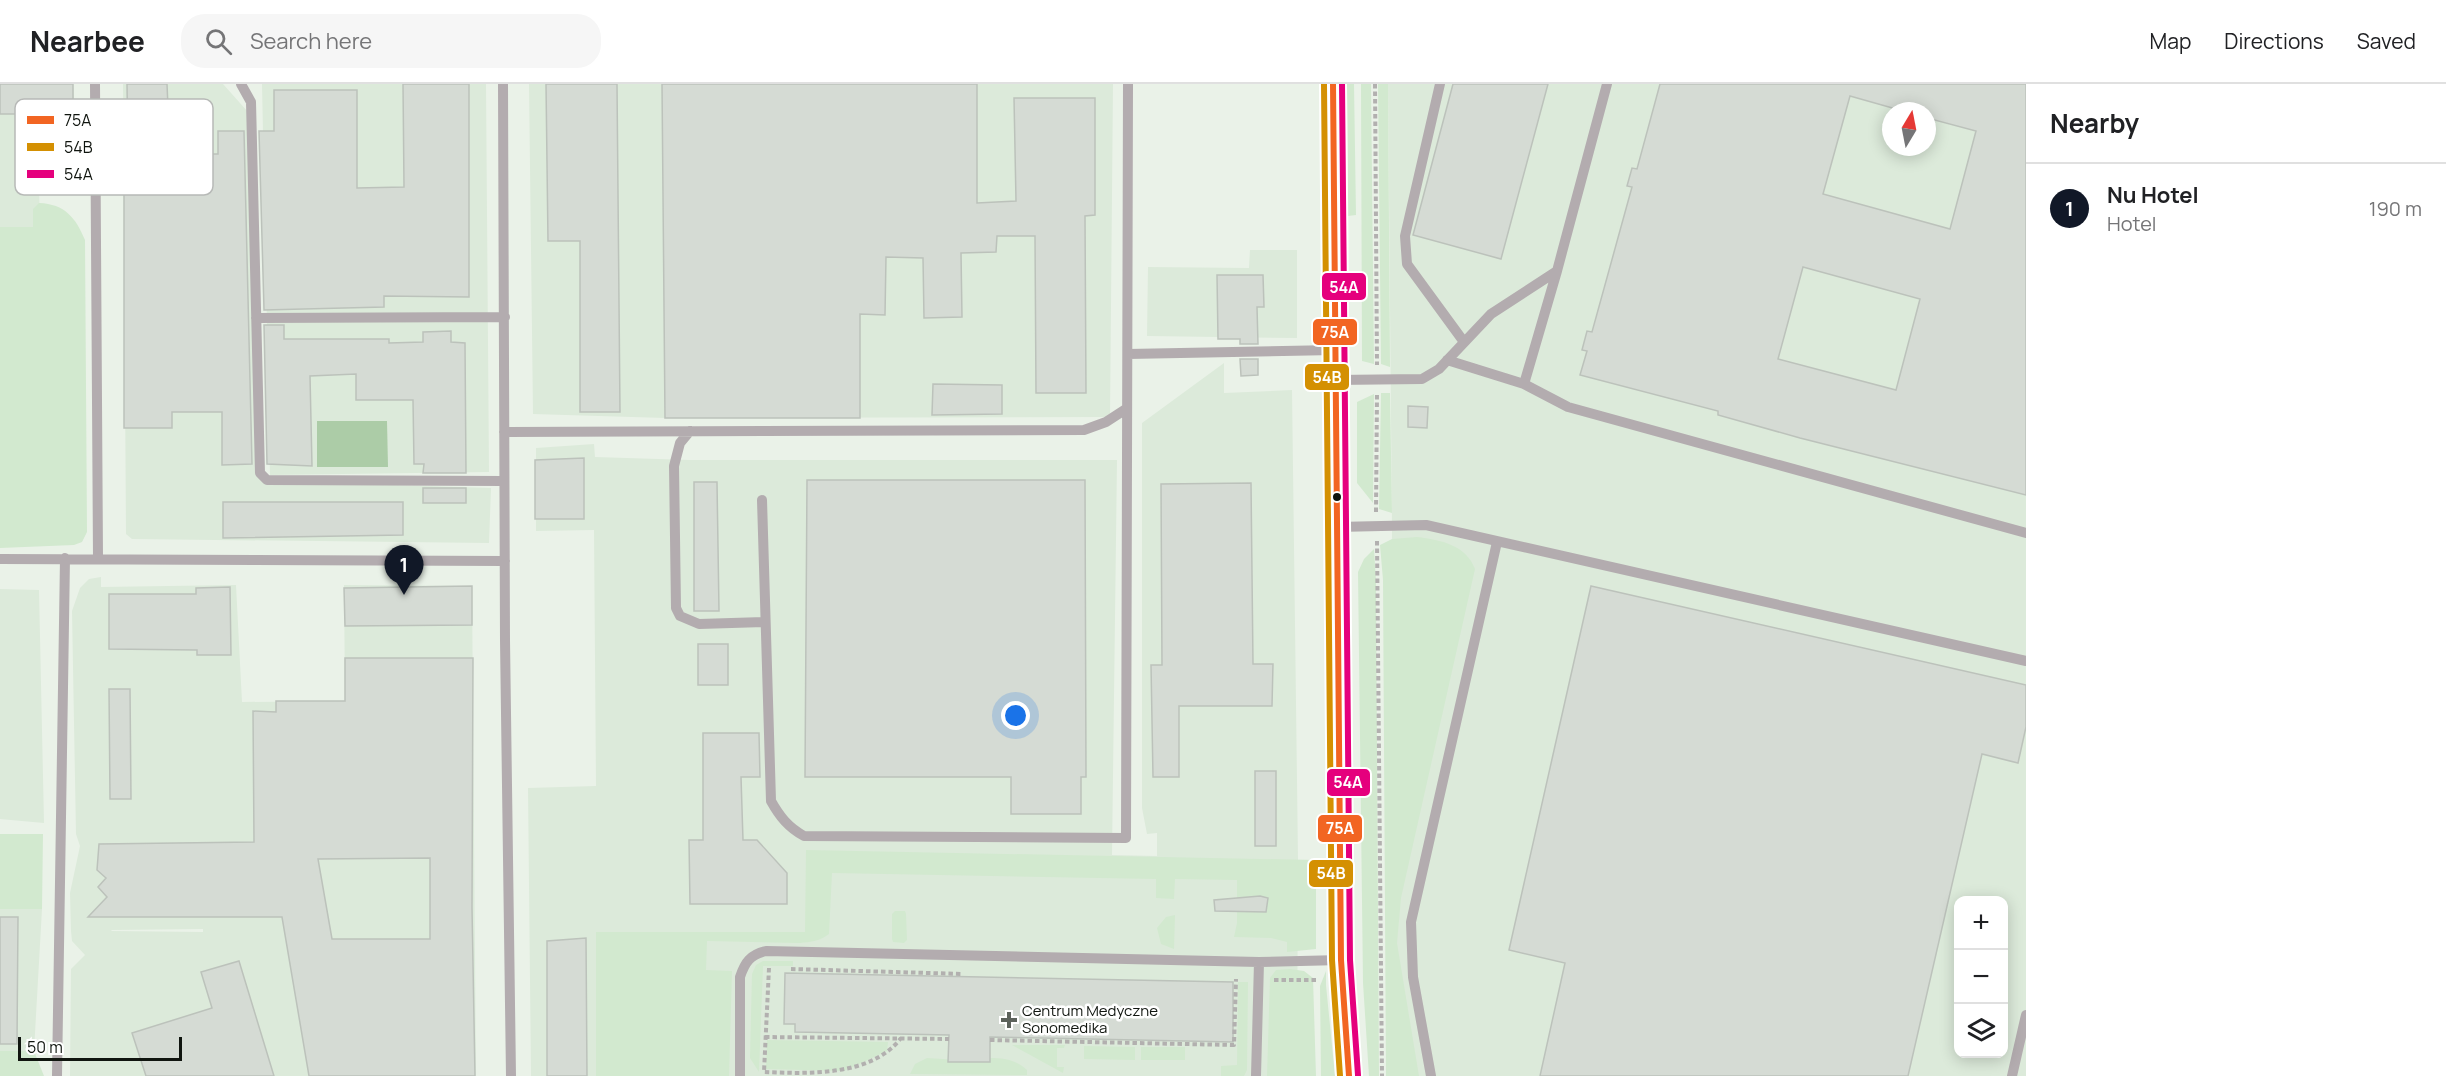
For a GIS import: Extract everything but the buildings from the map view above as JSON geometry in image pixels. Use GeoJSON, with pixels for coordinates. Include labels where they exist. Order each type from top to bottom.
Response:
{"type":"FeatureCollection","features":[{"type":"Feature","properties":{"kind":"street"},"geometry":{"type":"LineString","coordinates":[[1333,84],[1341,960],[1349,1076]]}},
{"type":"Feature","properties":{"kind":"lane"},"geometry":{"type":"LineString","coordinates":[[95,84],[95,99]]}},
{"type":"Feature","properties":{"kind":"lane"},"geometry":{"type":"LineString","coordinates":[[241,84],[251,102],[260,473],[267,480],[503,481]]}},
{"type":"Feature","properties":{"kind":"lane"},"geometry":{"type":"LineString","coordinates":[[503,84],[505,317],[503,481],[511,1076]]}},
{"type":"Feature","properties":{"kind":"lane"},"geometry":{"type":"LineString","coordinates":[[762,500],[771,801],[780,817],[804,837],[1126,838],[1128,84]]}},
{"type":"Feature","properties":{"kind":"lane"},"geometry":{"type":"LineString","coordinates":[[1440,84],[1405,236],[1407,264],[1464,342]]}},
{"type":"Feature","properties":{"kind":"lane"},"geometry":{"type":"LineString","coordinates":[[1524,384],[1607,84]]}},
{"type":"Feature","properties":{"kind":"lane"},"geometry":{"type":"LineString","coordinates":[[96,195],[98,558]]}},
{"type":"Feature","properties":{"kind":"lane"},"geometry":{"type":"LineString","coordinates":[[1335,380],[1422,379],[1447,360],[1491,314],[1557,271]]}},
{"type":"Feature","properties":{"kind":"lane"},"geometry":{"type":"LineString","coordinates":[[256,318],[505,317]]}},
{"type":"Feature","properties":{"kind":"lane"},"geometry":{"type":"LineString","coordinates":[[1128,354],[1335,350]]}},
{"type":"Feature","properties":{"kind":"lane"},"geometry":{"type":"LineString","coordinates":[[1447,360],[1524,384],[1568,406],[2026,533]]}},
{"type":"Feature","properties":{"kind":"lane"},"geometry":{"type":"LineString","coordinates":[[504,432],[1083,430],[1106,422],[1126,409]]}},
{"type":"Feature","properties":{"kind":"lane"},"geometry":{"type":"LineString","coordinates":[[690,431],[680,443],[674,466],[676,608],[680,616],[699,624],[765,622]]}},
{"type":"Feature","properties":{"kind":"lane"},"geometry":{"type":"LineString","coordinates":[[1336,527],[1425,525],[2026,662]]}},
{"type":"Feature","properties":{"kind":"lane"},"geometry":{"type":"LineString","coordinates":[[1431,1076],[1413,977],[1411,922],[1497,542]]}},
{"type":"Feature","properties":{"kind":"lane"},"geometry":{"type":"LineString","coordinates":[[57,1076],[65,558]]}},
{"type":"Feature","properties":{"kind":"lane"},"geometry":{"type":"LineString","coordinates":[[0,559],[505,561]]}},
{"type":"Feature","properties":{"kind":"lane"},"geometry":{"type":"LineString","coordinates":[[740,1076],[740,977],[745,963],[754,954],[766,951],[1259,962],[1341,960]]}},
{"type":"Feature","properties":{"kind":"lane"},"geometry":{"type":"LineString","coordinates":[[1256,1076],[1259,962]]}},
{"type":"Feature","properties":{"kind":"lane"},"geometry":{"type":"LineString","coordinates":[[2012,1076],[2026,1015]]}},
{"type":"Feature","properties":{"kind":"path"},"geometry":{"type":"LineString","coordinates":[[1375,84],[1377,364]]}},
{"type":"Feature","properties":{"kind":"path"},"geometry":{"type":"LineString","coordinates":[[1376,506],[1377,394]]}},
{"type":"Feature","properties":{"kind":"path"},"geometry":{"type":"LineString","coordinates":[[1377,547],[1382,1076]]}},
{"type":"Feature","properties":{"kind":"path"},"geometry":{"type":"LineString","coordinates":[[778,968],[767,968],[764,1071],[846,1073],[893,1051],[902,1038]]}},
{"type":"Feature","properties":{"kind":"path"},"geometry":{"type":"LineString","coordinates":[[789,968],[795,970],[974,974]]}},
{"type":"Feature","properties":{"kind":"path"},"geometry":{"type":"LineString","coordinates":[[1224,979],[1318,980]]}},
{"type":"Feature","properties":{"kind":"path"},"geometry":{"type":"LineString","coordinates":[[990,1040],[1234,1045],[1236,979]]}},
{"type":"Feature","properties":{"kind":"path"},"geometry":{"type":"LineString","coordinates":[[765,1036],[949,1039]]}},
{"type":"Feature","properties":{"kind":"shaded area"},"geometry":{"type":"Polygon","coordinates":[[[0,84],[73,84],[74,99],[15,99],[15,195],[39,195],[40,236],[0,234],[0,84]]]}},
{"type":"Feature","properties":{"kind":"shaded area"},"geometry":{"type":"Polygon","coordinates":[[[123,84],[223,84],[248,112],[262,481],[491,488],[489,543],[132,539],[126,534],[124,195],[213,195],[213,99],[123,99],[123,84]]]}},
{"type":"Feature","properties":{"kind":"shaded area"},"geometry":{"type":"Polygon","coordinates":[[[262,84],[486,84],[489,472],[270,475],[262,84]]]}},
{"type":"Feature","properties":{"kind":"shaded area"},"geometry":{"type":"Polygon","coordinates":[[[529,84],[1113,84],[1110,417],[665,418],[533,414],[529,84]]]}},
{"type":"Feature","properties":{"kind":"shaded area"},"geometry":{"type":"Polygon","coordinates":[[[1347,84],[1354,84],[1356,215],[1348,216],[1347,84]]]}},
{"type":"Feature","properties":{"kind":"shaded area"},"geometry":{"type":"Polygon","coordinates":[[[1361,84],[1371,84],[1374,364],[1362,361],[1361,84]]]}},
{"type":"Feature","properties":{"kind":"shaded area"},"geometry":{"type":"Polygon","coordinates":[[[1378,84],[1388,84],[1390,367],[1381,364],[1378,84]]]}},
{"type":"Feature","properties":{"kind":"shaded area"},"geometry":{"type":"Polygon","coordinates":[[[1388,84],[2026,84],[2026,1076],[1390,1076],[1392,526],[1388,84]]]}},
{"type":"Feature","properties":{"kind":"shaded area"},"geometry":{"type":"Polygon","coordinates":[[[39,203],[63,209],[78,225],[85,240],[87,532],[82,542],[74,545],[0,548],[0,227],[33,227],[33,209],[39,203]]]}},
{"type":"Feature","properties":{"kind":"shaded area"},"geometry":{"type":"Polygon","coordinates":[[[1250,250],[1297,250],[1297,338],[1147,336],[1148,267],[1249,268],[1250,250]]]}},
{"type":"Feature","properties":{"kind":"shaded area"},"geometry":{"type":"Polygon","coordinates":[[[1224,363],[1224,393],[1292,390],[1298,859],[1297,1076],[531,1076],[528,788],[596,786],[594,530],[536,531],[536,448],[594,444],[595,457],[690,460],[1117,460],[1112,855],[1157,856],[1157,833],[1147,834],[1142,808],[1142,423],[1224,363]]]}},
{"type":"Feature","properties":{"kind":"shaded area"},"geometry":{"type":"Polygon","coordinates":[[[1381,393],[1390,393],[1392,513],[1379,509],[1381,393]]]}},
{"type":"Feature","properties":{"kind":"shaded area"},"geometry":{"type":"Polygon","coordinates":[[[1374,394],[1373,503],[1357,483],[1357,402],[1374,394]]]}},
{"type":"Feature","properties":{"kind":"shaded area"},"geometry":{"type":"Polygon","coordinates":[[[317,421],[387,421],[388,467],[317,467],[317,421]]]}},
{"type":"Feature","properties":{"kind":"shaded area"},"geometry":{"type":"Polygon","coordinates":[[[1417,537],[1452,545],[1466,554],[1475,569],[1401,898],[1397,943],[1419,1076],[1386,1076],[1383,580],[1380,545],[1392,539],[1417,537]]]}},
{"type":"Feature","properties":{"kind":"shaded area"},"geometry":{"type":"Polygon","coordinates":[[[1374,549],[1379,1076],[1369,1076],[1363,983],[1358,572],[1364,559],[1374,549]]]}},
{"type":"Feature","properties":{"kind":"shaded area"},"geometry":{"type":"Polygon","coordinates":[[[101,577],[101,587],[236,585],[242,702],[345,701],[344,585],[472,586],[476,1076],[70,1076],[71,969],[85,955],[72,941],[71,931],[70,893],[80,846],[76,834],[72,611],[80,588],[89,579],[101,577]],[[203,929],[111,931],[203,932],[203,929]]]}},
{"type":"Feature","properties":{"kind":"shaded area"},"geometry":{"type":"Polygon","coordinates":[[[0,589],[39,590],[44,823],[0,819],[0,589]]]}},
{"type":"Feature","properties":{"kind":"shaded area"},"geometry":{"type":"Polygon","coordinates":[[[0,834],[43,834],[42,909],[0,909],[0,834]]]}},
{"type":"Feature","properties":{"kind":"shaded area"},"geometry":{"type":"Polygon","coordinates":[[[806,850],[1316,860],[1316,949],[1287,952],[1287,942],[1271,938],[1234,937],[1237,923],[1237,880],[1175,879],[1174,899],[1156,898],[1156,879],[832,873],[829,934],[822,938],[800,943],[707,941],[706,970],[732,971],[729,1076],[596,1076],[596,932],[805,932],[806,850]]]}},
{"type":"Feature","properties":{"kind":"shaded area"},"geometry":{"type":"Polygon","coordinates":[[[0,909],[42,909],[34,1051],[0,1051],[0,909]]]}},
{"type":"Feature","properties":{"kind":"shaded area"},"geometry":{"type":"Polygon","coordinates":[[[895,911],[905,911],[906,914],[907,940],[904,943],[893,942],[892,939],[892,914],[895,911]]]}},
{"type":"Feature","properties":{"kind":"shaded area"},"geometry":{"type":"Polygon","coordinates":[[[1175,915],[1174,949],[1161,944],[1157,928],[1166,917],[1175,915]]]}},
{"type":"Feature","properties":{"kind":"shaded area"},"geometry":{"type":"Polygon","coordinates":[[[763,961],[793,961],[793,966],[763,966],[759,1072],[750,1058],[752,974],[756,965],[763,961]]]}},
{"type":"Feature","properties":{"kind":"shaded area"},"geometry":{"type":"Polygon","coordinates":[[[1276,970],[1304,971],[1313,978],[1316,1076],[1267,1076],[1270,978],[1276,970]]]}},
{"type":"Feature","properties":{"kind":"shaded area"},"geometry":{"type":"Polygon","coordinates":[[[1326,971],[1335,1076],[1321,1076],[1320,986],[1326,971]]]}},
{"type":"Feature","properties":{"kind":"shaded area"},"geometry":{"type":"Polygon","coordinates":[[[1238,982],[1248,982],[1247,1070],[1244,1076],[1221,1076],[1221,1066],[1237,1065],[1238,982]]]}},
{"type":"Feature","properties":{"kind":"shaded area"},"geometry":{"type":"Polygon","coordinates":[[[767,1040],[888,1042],[887,1051],[844,1071],[766,1069],[767,1040]]]}},
{"type":"Feature","properties":{"kind":"shaded area"},"geometry":{"type":"Polygon","coordinates":[[[1012,1045],[1065,1045],[1064,1048],[1057,1048],[1057,1067],[1064,1067],[1063,1073],[1012,1045]]]}},
{"type":"Feature","properties":{"kind":"shaded area"},"geometry":{"type":"Polygon","coordinates":[[[1084,1046],[1135,1047],[1135,1060],[1084,1059],[1084,1046]]]}},
{"type":"Feature","properties":{"kind":"shaded area"},"geometry":{"type":"Polygon","coordinates":[[[1141,1047],[1185,1047],[1185,1060],[1141,1060],[1141,1047]]]}},
{"type":"Feature","properties":{"kind":"shaded area"},"geometry":{"type":"Polygon","coordinates":[[[0,1051],[34,1051],[44,1076],[0,1076],[0,1051]]]}},
{"type":"Feature","properties":{"kind":"shaded area"},"geometry":{"type":"Polygon","coordinates":[[[927,1058],[989,1062],[990,1058],[1005,1059],[1023,1067],[1027,1070],[1027,1075],[910,1074],[915,1064],[927,1058]]]}},
{"type":"Feature","properties":{"kind":"transit line","name":"54B"},"geometry":{"type":"LineString","coordinates":[[1324,84],[1332,960],[1340,1076]]}},
{"type":"Feature","properties":{"kind":"transit line","name":"75A"},"geometry":{"type":"LineString","coordinates":[[1333,84],[1341,960],[1349,1076]]}},
{"type":"Feature","properties":{"kind":"transit line","name":"54A"},"geometry":{"type":"LineString","coordinates":[[1342,84],[1350,960],[1358,1075]]}},
{"type":"Feature","properties":{"kind":"place","name":"Nu Hotel"},"geometry":{"type":"Point","coordinates":[404,595]}},
{"type":"Feature","properties":{"kind":"place","name":"Centrum Medyczne Sonomedika"},"geometry":{"type":"Point","coordinates":[1009,1020]}}]}
